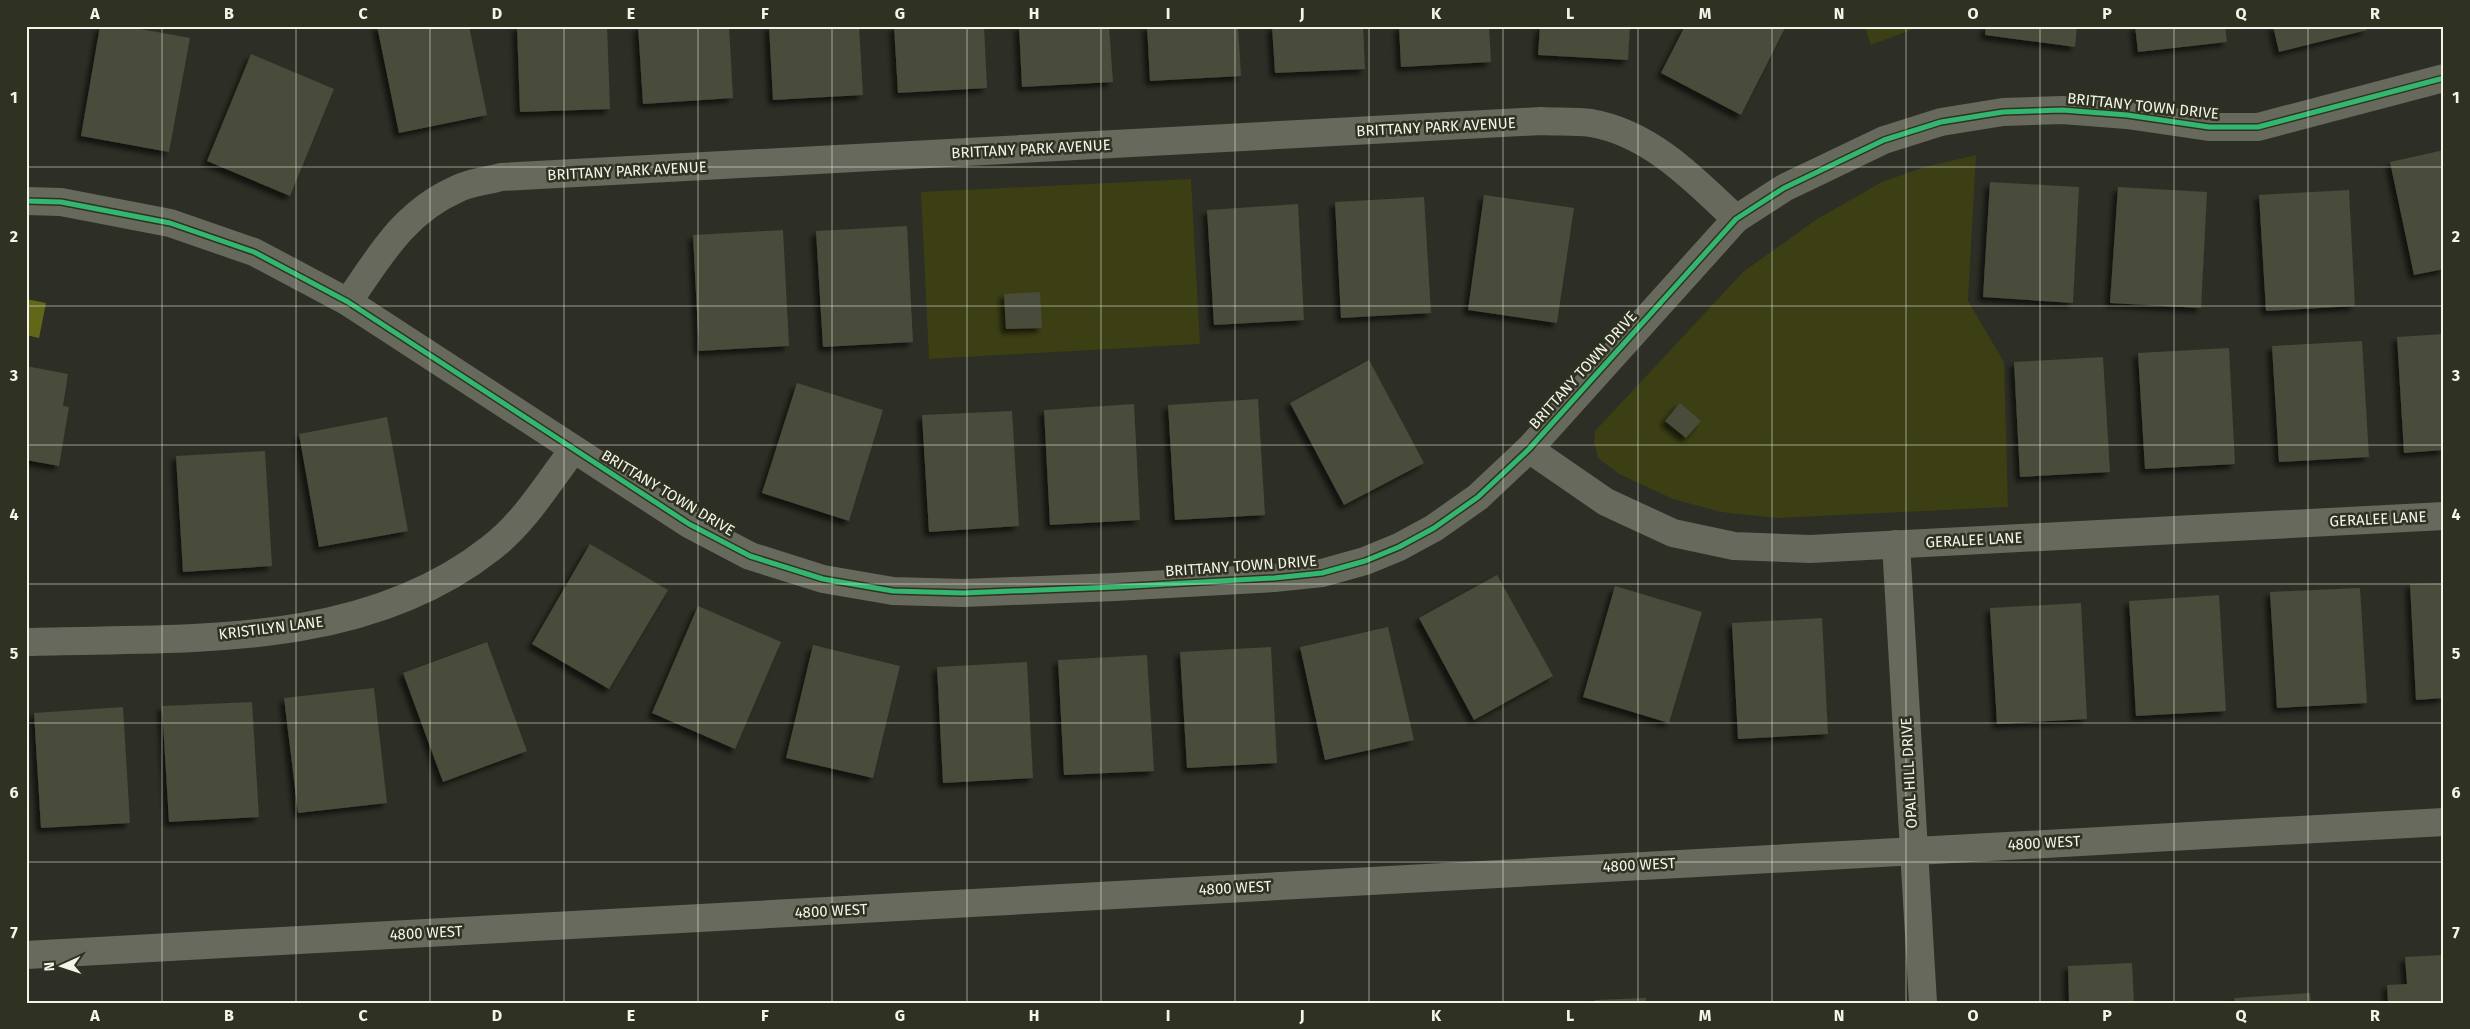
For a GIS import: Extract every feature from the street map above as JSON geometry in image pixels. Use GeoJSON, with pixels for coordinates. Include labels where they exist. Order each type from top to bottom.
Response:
{"type":"FeatureCollection","features":[{"type":"Feature","properties":{"kind":"main road","name":"4800 WEST"},"geometry":{"type":"LineString","coordinates":[[26,955],[2444,822]]}},
{"type":"Feature","properties":{"kind":"street","name":"BRITTANY TOWN DRIVE"},"geometry":{"type":"LineString","coordinates":[[26,201],[61,202],[170,223],[254,252],[348,302],[689,524],[750,556],[823,579],[893,591],[964,593],[1135,586],[1322,573],[1365,561],[1399,547],[1434,528],[1478,497],[1529,449],[1736,219],[1784,188],[1884,140],[1941,122],[2003,112],[2062,110],[2127,115],[2209,127],[2258,127],[2444,78]]}},
{"type":"Feature","properties":{"kind":"street","name":"BRITTANY PARK AVENUE"},"geometry":{"type":"LineString","coordinates":[[348,302],[396,233],[427,206],[458,188],[511,177],[1549,122],[1591,123],[1642,140],[1692,178],[1736,219]]}},
{"type":"Feature","properties":{"kind":"street","name":"GERALEE LANE"},"geometry":{"type":"LineString","coordinates":[[1529,449],[1606,502],[1673,533],[1734,546],[1810,549],[2444,516]]}},
{"type":"Feature","properties":{"kind":"street","name":"KRISTILYN LANE"},"geometry":{"type":"LineString","coordinates":[[26,642],[241,635],[310,627],[394,604],[443,580],[492,548],[527,511],[573,450]]}},
{"type":"Feature","properties":{"kind":"street","name":"OPAL HILL DRIVE"},"geometry":{"type":"LineString","coordinates":[[1896,544],[1923,1003]]}},
{"type":"Feature","properties":{"kind":"shaded area"},"geometry":{"type":"Polygon","coordinates":[[[1864,26],[1921,26],[1871,45],[1864,26]]]}},
{"type":"Feature","properties":{"kind":"shaded area"},"geometry":{"type":"Polygon","coordinates":[[[1976,155],[1968,301],[2004,362],[2008,507],[1776,518],[1721,512],[1673,499],[1619,474],[1598,458],[1594,442],[1595,431],[1743,272],[1817,219],[1882,182],[1924,167],[1976,155]]]}},
{"type":"Feature","properties":{"kind":"shaded area"},"geometry":{"type":"Polygon","coordinates":[[[1191,179],[1200,344],[929,359],[921,192],[1191,179]]]}},
{"type":"Feature","properties":{"kind":"shaded area"},"geometry":{"type":"Polygon","coordinates":[[[26,299],[46,303],[39,338],[26,335],[26,299]]]}},
{"type":"Feature","properties":{"kind":"building"},"geometry":{"type":"Polygon","coordinates":[[[100,26],[124,26],[190,38],[169,152],[81,136],[100,26]]]}},
{"type":"Feature","properties":{"kind":"building"},"geometry":{"type":"Polygon","coordinates":[[[377,26],[469,26],[487,115],[399,133],[377,26]]]}},
{"type":"Feature","properties":{"kind":"building"},"geometry":{"type":"Polygon","coordinates":[[[517,26],[607,26],[610,109],[520,112],[517,26]]]}},
{"type":"Feature","properties":{"kind":"building"},"geometry":{"type":"Polygon","coordinates":[[[638,26],[729,26],[733,98],[643,104],[638,26]]]}},
{"type":"Feature","properties":{"kind":"building"},"geometry":{"type":"Polygon","coordinates":[[[769,26],[859,26],[863,95],[773,100],[769,26]]]}},
{"type":"Feature","properties":{"kind":"building"},"geometry":{"type":"Polygon","coordinates":[[[894,26],[984,26],[987,88],[898,93],[894,26]]]}},
{"type":"Feature","properties":{"kind":"building"},"geometry":{"type":"Polygon","coordinates":[[[1019,26],[1109,26],[1113,82],[1022,87],[1019,26]]]}},
{"type":"Feature","properties":{"kind":"building"},"geometry":{"type":"Polygon","coordinates":[[[1147,26],[1238,26],[1241,76],[1150,81],[1147,26]]]}},
{"type":"Feature","properties":{"kind":"building"},"geometry":{"type":"Polygon","coordinates":[[[1272,26],[1363,26],[1365,69],[1275,73],[1272,26]]]}},
{"type":"Feature","properties":{"kind":"building"},"geometry":{"type":"Polygon","coordinates":[[[1399,26],[1489,26],[1491,62],[1401,67],[1399,26]]]}},
{"type":"Feature","properties":{"kind":"building"},"geometry":{"type":"Polygon","coordinates":[[[1540,26],[1630,26],[1628,60],[1538,55],[1540,26]]]}},
{"type":"Feature","properties":{"kind":"building"},"geometry":{"type":"Polygon","coordinates":[[[1685,26],[1786,26],[1741,115],[1661,73],[1685,26]]]}},
{"type":"Feature","properties":{"kind":"building"},"geometry":{"type":"Polygon","coordinates":[[[1986,26],[2077,26],[2075,47],[1985,35],[1986,26]]]}},
{"type":"Feature","properties":{"kind":"building"},"geometry":{"type":"Polygon","coordinates":[[[2135,26],[2225,26],[2227,42],[2138,52],[2135,26]]]}},
{"type":"Feature","properties":{"kind":"building"},"geometry":{"type":"Polygon","coordinates":[[[2273,26],[2366,26],[2367,30],[2279,52],[2273,26]]]}},
{"type":"Feature","properties":{"kind":"building"},"geometry":{"type":"Polygon","coordinates":[[[251,54],[334,89],[290,196],[207,161],[251,54]]]}},
{"type":"Feature","properties":{"kind":"building"},"geometry":{"type":"Polygon","coordinates":[[[2444,150],[2444,269],[2414,275],[2390,162],[2444,150]]]}},
{"type":"Feature","properties":{"kind":"building"},"geometry":{"type":"Polygon","coordinates":[[[1990,182],[2079,187],[2073,303],[1983,297],[1990,182]]]}},
{"type":"Feature","properties":{"kind":"building"},"geometry":{"type":"Polygon","coordinates":[[[2118,187],[2207,192],[2201,308],[2110,303],[2118,187]]]}},
{"type":"Feature","properties":{"kind":"building"},"geometry":{"type":"Polygon","coordinates":[[[2349,190],[2355,306],[2266,311],[2259,195],[2349,190]]]}},
{"type":"Feature","properties":{"kind":"building"},"geometry":{"type":"Polygon","coordinates":[[[1484,195],[1574,208],[1557,323],[1468,310],[1484,195]]]}},
{"type":"Feature","properties":{"kind":"building"},"geometry":{"type":"Polygon","coordinates":[[[1424,197],[1431,313],[1341,318],[1335,202],[1424,197]]]}},
{"type":"Feature","properties":{"kind":"building"},"geometry":{"type":"Polygon","coordinates":[[[1298,204],[1304,320],[1214,325],[1207,210],[1298,204]]]}},
{"type":"Feature","properties":{"kind":"building"},"geometry":{"type":"Polygon","coordinates":[[[907,226],[913,342],[823,347],[816,231],[907,226]]]}},
{"type":"Feature","properties":{"kind":"building"},"geometry":{"type":"Polygon","coordinates":[[[783,230],[789,346],[699,351],[693,235],[783,230]]]}},
{"type":"Feature","properties":{"kind":"building"},"geometry":{"type":"Polygon","coordinates":[[[1040,292],[1042,328],[1006,329],[1004,294],[1040,292]]]}},
{"type":"Feature","properties":{"kind":"building"},"geometry":{"type":"Polygon","coordinates":[[[2444,334],[2444,450],[2404,453],[2397,337],[2444,334]]]}},
{"type":"Feature","properties":{"kind":"building"},"geometry":{"type":"Polygon","coordinates":[[[2362,341],[2369,457],[2279,462],[2272,346],[2362,341]]]}},
{"type":"Feature","properties":{"kind":"building"},"geometry":{"type":"Polygon","coordinates":[[[2229,348],[2235,464],[2145,469],[2138,353],[2229,348]]]}},
{"type":"Feature","properties":{"kind":"building"},"geometry":{"type":"Polygon","coordinates":[[[2103,357],[2110,472],[2020,477],[2014,362],[2103,357]]]}},
{"type":"Feature","properties":{"kind":"building"},"geometry":{"type":"Polygon","coordinates":[[[1369,360],[1424,463],[1344,505],[1290,403],[1369,360]]]}},
{"type":"Feature","properties":{"kind":"building"},"geometry":{"type":"Polygon","coordinates":[[[26,366],[68,374],[63,406],[69,407],[59,466],[26,460],[26,366]]]}},
{"type":"Feature","properties":{"kind":"building"},"geometry":{"type":"Polygon","coordinates":[[[797,383],[883,410],[849,521],[762,493],[797,383]]]}},
{"type":"Feature","properties":{"kind":"building"},"geometry":{"type":"Polygon","coordinates":[[[1258,399],[1265,515],[1175,520],[1168,405],[1258,399]]]}},
{"type":"Feature","properties":{"kind":"building"},"geometry":{"type":"Polygon","coordinates":[[[1680,403],[1701,421],[1686,438],[1665,421],[1680,403]]]}},
{"type":"Feature","properties":{"kind":"building"},"geometry":{"type":"Polygon","coordinates":[[[1134,404],[1140,520],[1050,525],[1044,410],[1134,404]]]}},
{"type":"Feature","properties":{"kind":"building"},"geometry":{"type":"Polygon","coordinates":[[[1012,411],[1019,526],[929,532],[922,415],[1012,411]]]}},
{"type":"Feature","properties":{"kind":"building"},"geometry":{"type":"Polygon","coordinates":[[[387,417],[408,531],[319,547],[299,434],[387,417]]]}},
{"type":"Feature","properties":{"kind":"building"},"geometry":{"type":"Polygon","coordinates":[[[265,451],[272,566],[183,572],[176,456],[265,451]]]}},
{"type":"Feature","properties":{"kind":"building"},"geometry":{"type":"Polygon","coordinates":[[[590,544],[668,590],[609,689],[532,644],[590,544]]]}},
{"type":"Feature","properties":{"kind":"building"},"geometry":{"type":"Polygon","coordinates":[[[1497,575],[1553,676],[1474,720],[1419,618],[1497,575]]]}},
{"type":"Feature","properties":{"kind":"building"},"geometry":{"type":"Polygon","coordinates":[[[2444,583],[2444,698],[2416,700],[2410,584],[2444,583]]]}},
{"type":"Feature","properties":{"kind":"building"},"geometry":{"type":"Polygon","coordinates":[[[1615,586],[1702,612],[1669,723],[1583,697],[1615,586]]]}},
{"type":"Feature","properties":{"kind":"building"},"geometry":{"type":"Polygon","coordinates":[[[2360,588],[2367,703],[2277,708],[2270,592],[2360,588]]]}},
{"type":"Feature","properties":{"kind":"building"},"geometry":{"type":"Polygon","coordinates":[[[2219,595],[2226,711],[2136,716],[2129,601],[2219,595]]]}},
{"type":"Feature","properties":{"kind":"building"},"geometry":{"type":"Polygon","coordinates":[[[2081,603],[2087,719],[1997,724],[1990,608],[2081,603]]]}},
{"type":"Feature","properties":{"kind":"building"},"geometry":{"type":"Polygon","coordinates":[[[698,606],[781,642],[735,749],[652,713],[698,606]]]}},
{"type":"Feature","properties":{"kind":"building"},"geometry":{"type":"Polygon","coordinates":[[[1822,618],[1828,734],[1738,739],[1732,623],[1822,618]]]}},
{"type":"Feature","properties":{"kind":"building"},"geometry":{"type":"Polygon","coordinates":[[[1388,627],[1414,740],[1325,760],[1300,647],[1388,627]]]}},
{"type":"Feature","properties":{"kind":"building"},"geometry":{"type":"Polygon","coordinates":[[[487,642],[527,751],[443,782],[403,673],[487,642]]]}},
{"type":"Feature","properties":{"kind":"building"},"geometry":{"type":"Polygon","coordinates":[[[813,645],[900,666],[873,778],[786,758],[813,645]]]}},
{"type":"Feature","properties":{"kind":"building"},"geometry":{"type":"Polygon","coordinates":[[[1271,647],[1277,763],[1187,768],[1180,652],[1271,647]]]}},
{"type":"Feature","properties":{"kind":"building"},"geometry":{"type":"Polygon","coordinates":[[[1147,655],[1154,771],[1064,775],[1058,660],[1147,655]]]}},
{"type":"Feature","properties":{"kind":"building"},"geometry":{"type":"Polygon","coordinates":[[[1027,662],[1033,778],[943,783],[937,667],[1027,662]]]}},
{"type":"Feature","properties":{"kind":"building"},"geometry":{"type":"Polygon","coordinates":[[[374,688],[387,803],[298,813],[284,698],[374,688]]]}},
{"type":"Feature","properties":{"kind":"building"},"geometry":{"type":"Polygon","coordinates":[[[252,702],[259,817],[169,822],[162,706],[252,702]]]}},
{"type":"Feature","properties":{"kind":"building"},"geometry":{"type":"Polygon","coordinates":[[[123,707],[130,823],[41,828],[34,713],[123,707]]]}},
{"type":"Feature","properties":{"kind":"building"},"geometry":{"type":"Polygon","coordinates":[[[2444,955],[2444,1003],[2388,1003],[2387,985],[2407,984],[2405,957],[2444,955]]]}},
{"type":"Feature","properties":{"kind":"building"},"geometry":{"type":"Polygon","coordinates":[[[2132,963],[2134,1003],[2069,1003],[2068,966],[2132,963]]]}},
{"type":"Feature","properties":{"kind":"building"},"geometry":{"type":"Polygon","coordinates":[[[2310,993],[2311,1003],[2235,1003],[2234,998],[2310,993]]]}},
{"type":"Feature","properties":{"kind":"building"},"geometry":{"type":"Polygon","coordinates":[[[1646,998],[1646,1003],[1595,1003],[1595,1000],[1646,998]]]}},
{"type":"Feature","properties":{"kind":"cycle path"},"geometry":{"type":"LineString","coordinates":[[26,201],[61,202],[170,223],[254,252],[348,302],[689,524],[750,556],[823,579],[893,591],[963,593],[1115,587],[1274,578],[1322,573],[1365,561],[1399,547],[1434,528],[1478,497],[1529,449],[1736,219],[1784,188],[1884,140],[1941,122],[2003,112],[2062,110],[2127,115],[2209,127],[2258,127],[2444,78]]}}]}
